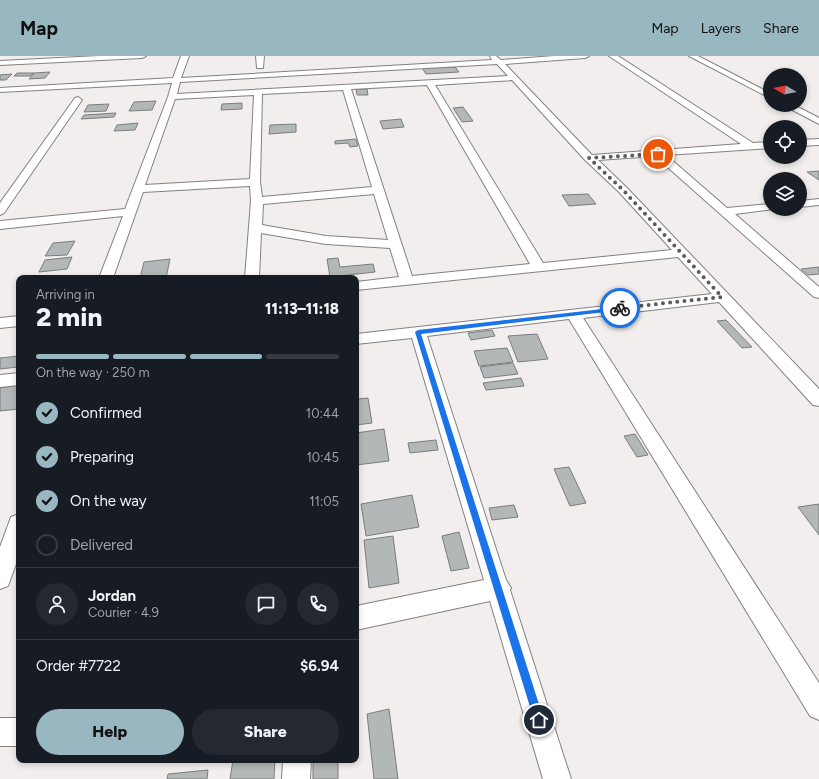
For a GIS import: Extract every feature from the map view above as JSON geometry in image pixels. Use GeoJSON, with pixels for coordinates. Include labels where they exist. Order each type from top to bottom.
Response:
{"type":"FeatureCollection","features":[{"type":"Feature","properties":{"kind":"street"},"geometry":{"type":"LineString","coordinates":[[30,62],[35,56]]}},
{"type":"Feature","properties":{"kind":"street"},"geometry":{"type":"LineString","coordinates":[[115,87],[133,56]]}},
{"type":"Feature","properties":{"kind":"street"},"geometry":{"type":"LineString","coordinates":[[0,63],[142,56]]}},
{"type":"Feature","properties":{"kind":"street"},"geometry":{"type":"LineString","coordinates":[[107,275],[185,56]]}},
{"type":"Feature","properties":{"kind":"street"},"geometry":{"type":"LineString","coordinates":[[260,56],[260,66]]}},
{"type":"Feature","properties":{"kind":"street"},"geometry":{"type":"LineString","coordinates":[[492,56],[589,158],[623,190],[819,400]]}},
{"type":"Feature","properties":{"kind":"street"},"geometry":{"type":"LineString","coordinates":[[0,90],[115,87],[176,81],[585,56]]}},
{"type":"Feature","properties":{"kind":"street"},"geometry":{"type":"LineString","coordinates":[[613,56],[752,147]]}},
{"type":"Feature","properties":{"kind":"street"},"geometry":{"type":"LineString","coordinates":[[693,56],[763,92]]}},
{"type":"Feature","properties":{"kind":"street"},"geometry":{"type":"LineString","coordinates":[[170,95],[258,92],[513,78]]}},
{"type":"Feature","properties":{"kind":"street"},"geometry":{"type":"LineString","coordinates":[[428,82],[539,268]]}},
{"type":"Feature","properties":{"kind":"street"},"geometry":{"type":"LineString","coordinates":[[346,87],[406,281]]}},
{"type":"Feature","properties":{"kind":"street"},"geometry":{"type":"LineString","coordinates":[[252,275],[258,201],[255,182],[258,92]]}},
{"type":"Feature","properties":{"kind":"street"},"geometry":{"type":"LineString","coordinates":[[0,212],[78,100]]}},
{"type":"Feature","properties":{"kind":"street"},"geometry":{"type":"LineString","coordinates":[[802,112],[819,121]]}},
{"type":"Feature","properties":{"kind":"street"},"geometry":{"type":"LineString","coordinates":[[807,143],[819,142]]}},
{"type":"Feature","properties":{"kind":"street"},"geometry":{"type":"LineString","coordinates":[[589,158],[763,146]]}},
{"type":"Feature","properties":{"kind":"street"},"geometry":{"type":"LineString","coordinates":[[658,154],[724,212],[816,289]]}},
{"type":"Feature","properties":{"kind":"street"},"geometry":{"type":"LineString","coordinates":[[138,189],[255,182]]}},
{"type":"Feature","properties":{"kind":"street"},"geometry":{"type":"LineString","coordinates":[[258,201],[379,190]]}},
{"type":"Feature","properties":{"kind":"street"},"geometry":{"type":"LineString","coordinates":[[807,203],[819,202]]}},
{"type":"Feature","properties":{"kind":"street"},"geometry":{"type":"LineString","coordinates":[[724,212],[763,208]]}},
{"type":"Feature","properties":{"kind":"street"},"geometry":{"type":"LineString","coordinates":[[0,225],[130,212]]}},
{"type":"Feature","properties":{"kind":"street"},"geometry":{"type":"LineString","coordinates":[[256,228],[326,240],[394,244]]}},
{"type":"Feature","properties":{"kind":"street"},"geometry":{"type":"LineString","coordinates":[[359,286],[681,253]]}},
{"type":"Feature","properties":{"kind":"street"},"geometry":{"type":"LineString","coordinates":[[359,339],[722,297]]}},
{"type":"Feature","properties":{"kind":"street"},"geometry":{"type":"LineString","coordinates":[[573,314],[819,707]]}},
{"type":"Feature","properties":{"kind":"street"},"geometry":{"type":"LineString","coordinates":[[0,322],[16,321]]}},
{"type":"Feature","properties":{"kind":"street"},"geometry":{"type":"LineString","coordinates":[[418,332],[499,588],[557,779]]}},
{"type":"Feature","properties":{"kind":"street"},"geometry":{"type":"LineString","coordinates":[[0,381],[16,379]]}},
{"type":"Feature","properties":{"kind":"street"},"geometry":{"type":"LineString","coordinates":[[0,578],[16,533]]}},
{"type":"Feature","properties":{"kind":"street"},"geometry":{"type":"LineString","coordinates":[[359,617],[499,588]]}},
{"type":"Feature","properties":{"kind":"street"},"geometry":{"type":"LineString","coordinates":[[0,732],[16,732]]}},
{"type":"Feature","properties":{"kind":"street"},"geometry":{"type":"LineString","coordinates":[[296,779],[297,763]]}},
{"type":"Feature","properties":{"kind":"building"},"geometry":{"type":"Polygon","coordinates":[[[455,67],[459,72],[426,74],[422,68],[455,67]]]}},
{"type":"Feature","properties":{"kind":"building"},"geometry":{"type":"Polygon","coordinates":[[[50,72],[45,78],[29,79],[34,73],[50,72]]]}},
{"type":"Feature","properties":{"kind":"building"},"geometry":{"type":"Polygon","coordinates":[[[17,73],[34,73],[30,76],[14,76],[17,73]]]}},
{"type":"Feature","properties":{"kind":"building"},"geometry":{"type":"Polygon","coordinates":[[[12,74],[6,80],[0,80],[0,75],[12,74]]]}},
{"type":"Feature","properties":{"kind":"building"},"geometry":{"type":"Polygon","coordinates":[[[356,89],[367,89],[368,95],[357,95],[356,89]]]}},
{"type":"Feature","properties":{"kind":"building"},"geometry":{"type":"Polygon","coordinates":[[[156,101],[152,110],[129,111],[134,102],[156,101]]]}},
{"type":"Feature","properties":{"kind":"building"},"geometry":{"type":"Polygon","coordinates":[[[242,103],[242,109],[221,110],[222,104],[242,103]]]}},
{"type":"Feature","properties":{"kind":"building"},"geometry":{"type":"Polygon","coordinates":[[[109,104],[106,111],[84,112],[88,105],[109,104]]]}},
{"type":"Feature","properties":{"kind":"building"},"geometry":{"type":"Polygon","coordinates":[[[463,107],[473,121],[462,122],[453,108],[463,107]]]}},
{"type":"Feature","properties":{"kind":"building"},"geometry":{"type":"Polygon","coordinates":[[[116,113],[114,117],[81,119],[84,115],[116,113]]]}},
{"type":"Feature","properties":{"kind":"building"},"geometry":{"type":"Polygon","coordinates":[[[401,119],[404,127],[383,129],[380,121],[401,119]]]}},
{"type":"Feature","properties":{"kind":"building"},"geometry":{"type":"Polygon","coordinates":[[[138,123],[135,130],[114,131],[117,125],[138,123]]]}},
{"type":"Feature","properties":{"kind":"building"},"geometry":{"type":"Polygon","coordinates":[[[296,124],[296,132],[269,134],[270,125],[296,124]]]}},
{"type":"Feature","properties":{"kind":"building"},"geometry":{"type":"Polygon","coordinates":[[[356,139],[358,146],[350,147],[348,143],[335,144],[335,141],[356,139]]]}},
{"type":"Feature","properties":{"kind":"building"},"geometry":{"type":"Polygon","coordinates":[[[819,171],[819,180],[807,172],[819,171]]]}},
{"type":"Feature","properties":{"kind":"building"},"geometry":{"type":"Polygon","coordinates":[[[588,194],[596,204],[569,206],[562,195],[588,194]]]}},
{"type":"Feature","properties":{"kind":"building"},"geometry":{"type":"Polygon","coordinates":[[[75,241],[67,255],[45,256],[53,243],[75,241]]]}},
{"type":"Feature","properties":{"kind":"building"},"geometry":{"type":"Polygon","coordinates":[[[72,257],[67,269],[39,272],[45,260],[72,257]]]}},
{"type":"Feature","properties":{"kind":"building"},"geometry":{"type":"Polygon","coordinates":[[[338,258],[340,267],[373,264],[375,272],[348,275],[330,275],[327,259],[338,258]]]}},
{"type":"Feature","properties":{"kind":"building"},"geometry":{"type":"Polygon","coordinates":[[[170,259],[167,275],[141,275],[144,262],[170,259]]]}},
{"type":"Feature","properties":{"kind":"building"},"geometry":{"type":"Polygon","coordinates":[[[819,267],[819,274],[808,275],[801,269],[819,267]]]}},
{"type":"Feature","properties":{"kind":"building"},"geometry":{"type":"Polygon","coordinates":[[[726,320],[752,347],[742,348],[717,321],[726,320]]]}},
{"type":"Feature","properties":{"kind":"building"},"geometry":{"type":"Polygon","coordinates":[[[492,330],[495,336],[471,340],[468,333],[492,330]]]}},
{"type":"Feature","properties":{"kind":"building"},"geometry":{"type":"Polygon","coordinates":[[[537,334],[548,359],[518,362],[508,336],[537,334]]]}},
{"type":"Feature","properties":{"kind":"building"},"geometry":{"type":"Polygon","coordinates":[[[507,348],[513,362],[479,366],[474,351],[507,348]]]}},
{"type":"Feature","properties":{"kind":"building"},"geometry":{"type":"Polygon","coordinates":[[[16,356],[16,367],[0,369],[0,358],[16,356]]]}},
{"type":"Feature","properties":{"kind":"building"},"geometry":{"type":"Polygon","coordinates":[[[513,363],[518,374],[484,378],[480,367],[513,363]]]}},
{"type":"Feature","properties":{"kind":"building"},"geometry":{"type":"Polygon","coordinates":[[[521,378],[524,386],[486,390],[483,383],[521,378]]]}},
{"type":"Feature","properties":{"kind":"building"},"geometry":{"type":"Polygon","coordinates":[[[16,385],[16,409],[0,411],[0,388],[16,385]]]}},
{"type":"Feature","properties":{"kind":"building"},"geometry":{"type":"Polygon","coordinates":[[[368,398],[372,423],[359,425],[359,399],[368,398]]]}},
{"type":"Feature","properties":{"kind":"building"},"geometry":{"type":"Polygon","coordinates":[[[384,429],[389,461],[359,465],[359,433],[384,429]]]}},
{"type":"Feature","properties":{"kind":"building"},"geometry":{"type":"Polygon","coordinates":[[[635,434],[648,455],[637,457],[624,436],[635,434]]]}},
{"type":"Feature","properties":{"kind":"building"},"geometry":{"type":"Polygon","coordinates":[[[436,440],[438,450],[410,453],[408,443],[436,440]]]}},
{"type":"Feature","properties":{"kind":"building"},"geometry":{"type":"Polygon","coordinates":[[[569,467],[586,503],[570,506],[554,469],[569,467]]]}},
{"type":"Feature","properties":{"kind":"building"},"geometry":{"type":"Polygon","coordinates":[[[412,495],[419,527],[366,536],[361,504],[412,495]]]}},
{"type":"Feature","properties":{"kind":"building"},"geometry":{"type":"Polygon","coordinates":[[[819,504],[819,535],[798,507],[819,504]]]}},
{"type":"Feature","properties":{"kind":"building"},"geometry":{"type":"Polygon","coordinates":[[[514,505],[518,517],[492,520],[489,508],[514,505]]]}},
{"type":"Feature","properties":{"kind":"building"},"geometry":{"type":"Polygon","coordinates":[[[459,532],[469,568],[451,571],[442,536],[459,532]]]}},
{"type":"Feature","properties":{"kind":"building"},"geometry":{"type":"Polygon","coordinates":[[[393,536],[399,583],[369,588],[364,540],[393,536]]]}},
{"type":"Feature","properties":{"kind":"building"},"geometry":{"type":"Polygon","coordinates":[[[389,709],[398,779],[374,779],[367,714],[389,709]]]}},
{"type":"Feature","properties":{"kind":"building"},"geometry":{"type":"Polygon","coordinates":[[[233,763],[275,763],[274,779],[230,779],[233,763]]]}},
{"type":"Feature","properties":{"kind":"building"},"geometry":{"type":"Polygon","coordinates":[[[313,763],[338,763],[338,779],[313,779],[313,763]]]}},
{"type":"Feature","properties":{"kind":"building"},"geometry":{"type":"Polygon","coordinates":[[[208,770],[207,779],[167,779],[168,774],[208,770]]]}},
{"type":"Feature","properties":{"kind":"way so far"},"geometry":{"type":"LineString","coordinates":[[620,308],[722,297],[623,190],[589,158],[658,154]]}},
{"type":"Feature","properties":{"kind":"route"},"geometry":{"type":"LineString","coordinates":[[539,720],[418,332],[620,308]]}}]}
